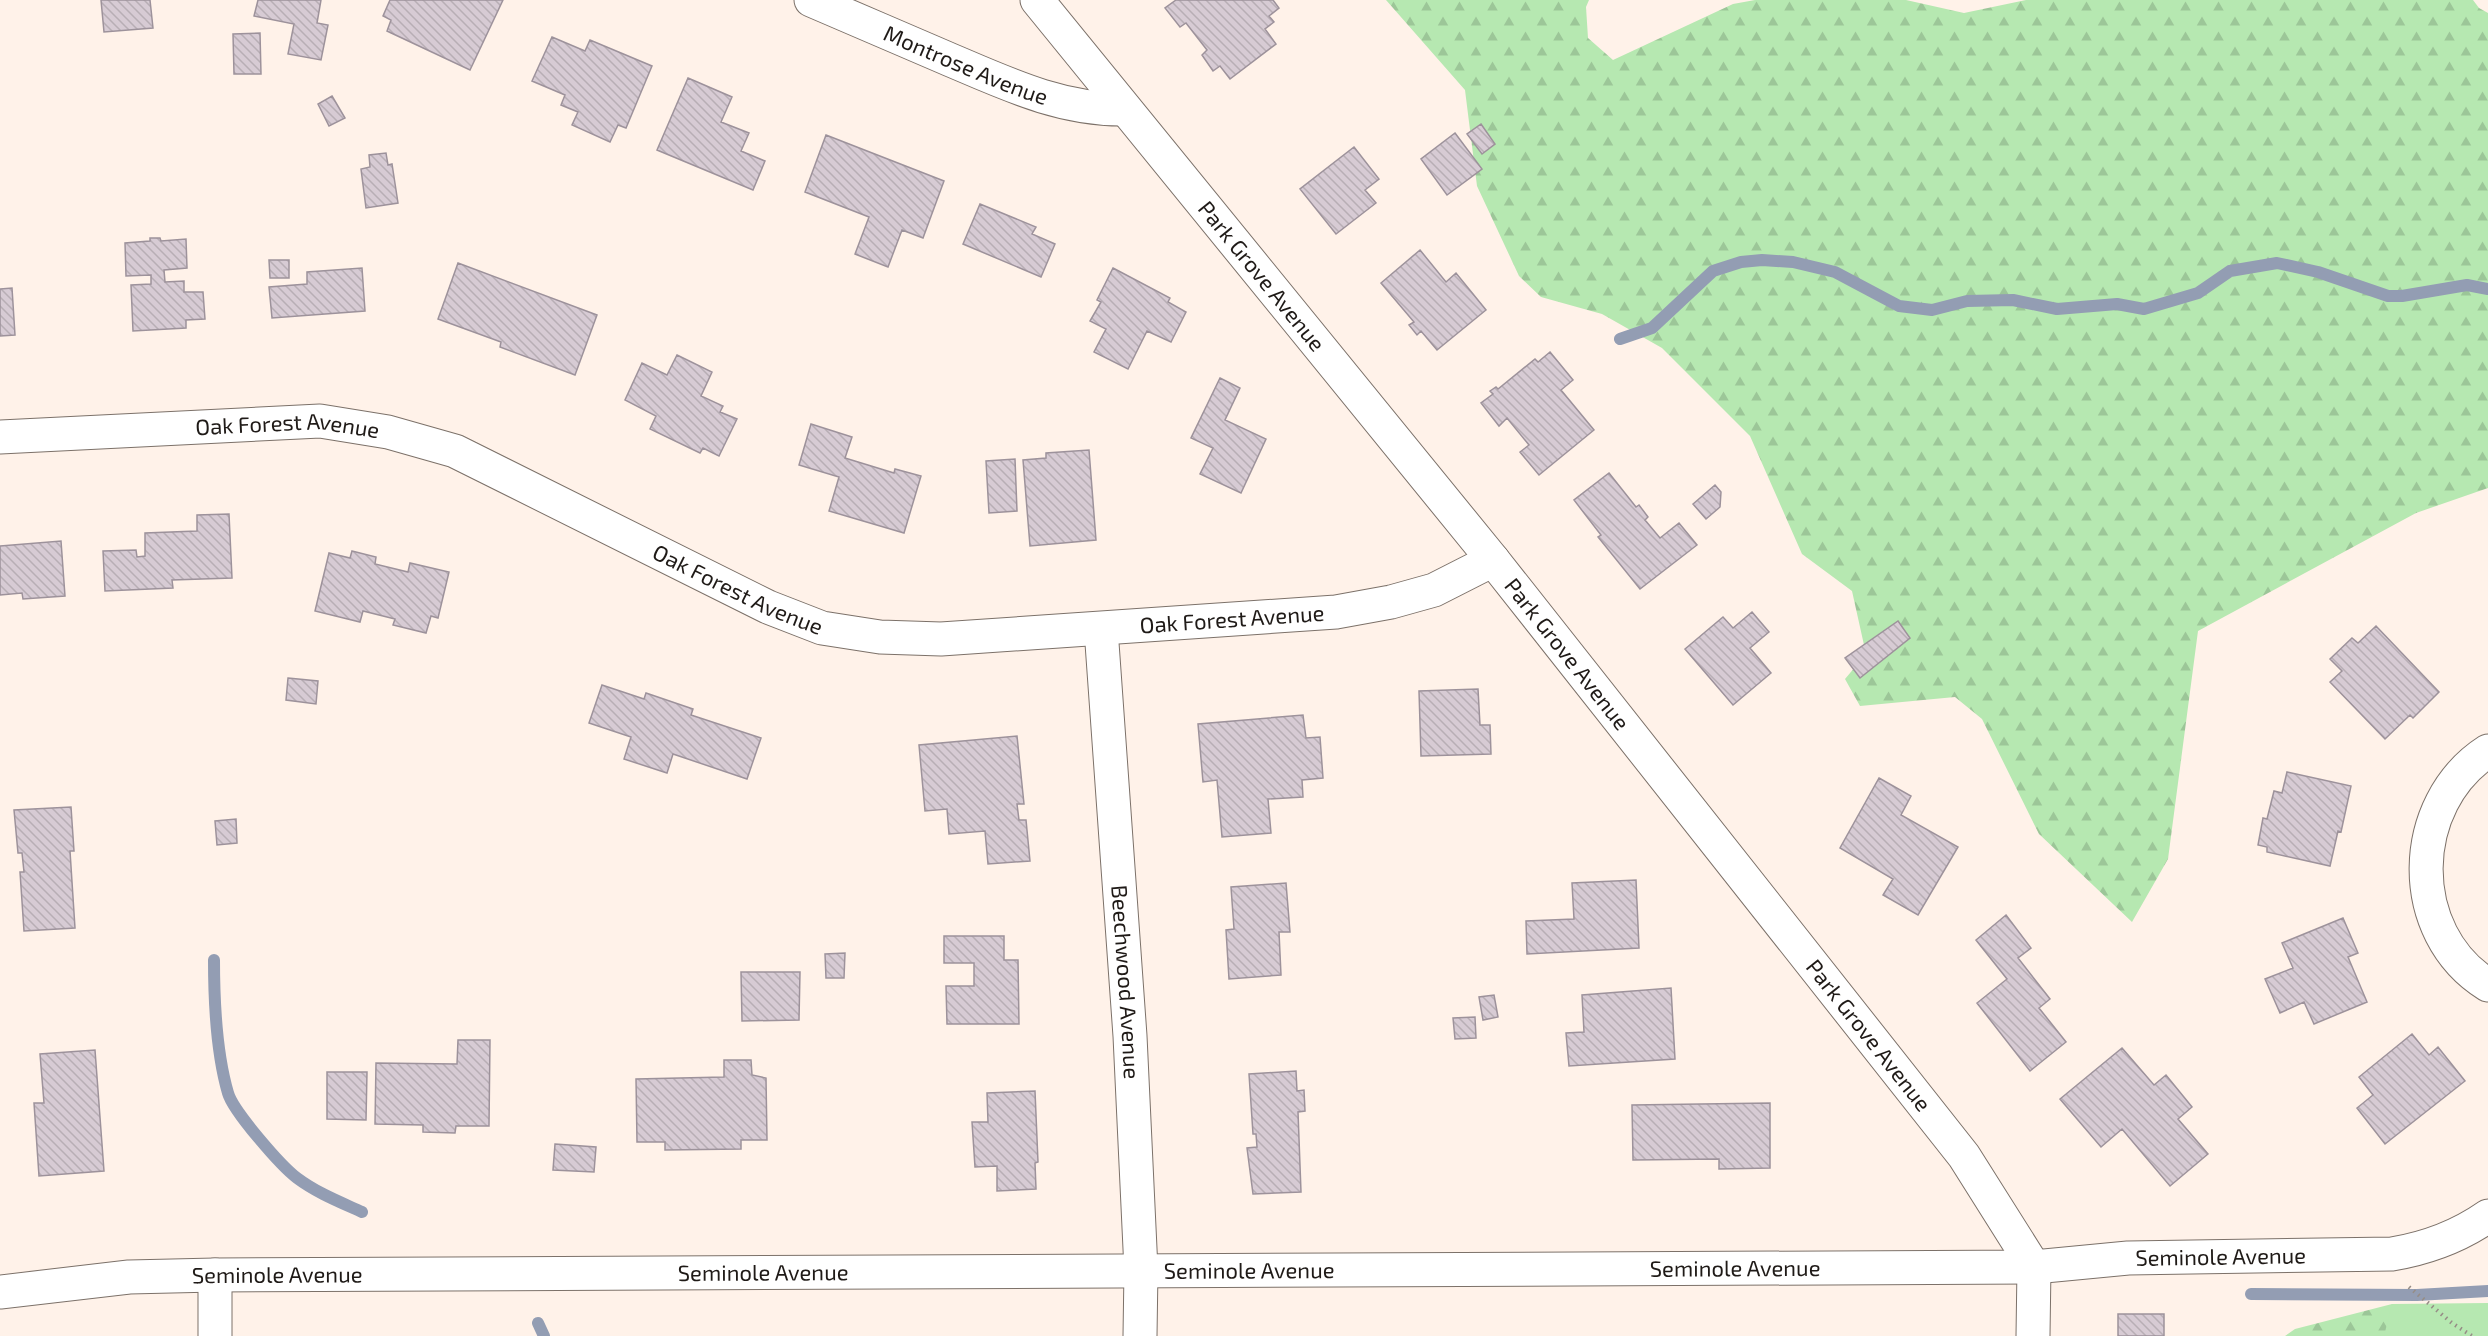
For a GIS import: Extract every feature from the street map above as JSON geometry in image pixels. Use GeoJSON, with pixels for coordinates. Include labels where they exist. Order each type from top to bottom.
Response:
{"type":"FeatureCollection","features":[{"type":"Feature","properties":{"kind":"street","name":"Montrose Avenue"},"geometry":{"type":"LineString","coordinates":[[811,0],[1012,87],[1054,101],[1100,109],[1125,109]]}},
{"type":"Feature","properties":{"kind":"street","name":"Park Grove Avenue"},"geometry":{"type":"LineString","coordinates":[[1037,0],[1493,560],[1964,1156],[2034,1267]]}},
{"type":"Feature","properties":{"kind":"street","name":"Oak Forest Avenue"},"geometry":{"type":"LineString","coordinates":[[0,437],[320,421],[388,432],[455,451],[768,607],[822,628],[880,637],[941,639],[1336,612],[1391,602],[1434,590],[1493,560]]}},
{"type":"Feature","properties":{"kind":"street","name":"Beechwood Avenue"},"geometry":{"type":"LineString","coordinates":[[1101,629],[1130,1036],[1141,1270],[1140,1336]]}},
{"type":"Feature","properties":{"kind":"street"},"geometry":{"type":"LineString","coordinates":[[2488,751],[2462,773],[2447,791],[2436,812],[2428,836],[2425,859],[2428,895],[2439,928],[2451,949],[2466,967],[2488,985]]}},
{"type":"Feature","properties":{"kind":"street","name":"Seminole Avenue"},"geometry":{"type":"LineString","coordinates":[[0,1292],[129,1277],[215,1275],[2034,1267],[2128,1258],[2397,1253],[2446,1241],[2488,1216]]}},
{"type":"Feature","properties":{"kind":"street"},"geometry":{"type":"LineString","coordinates":[[2033,1336],[2034,1267]]}},
{"type":"Feature","properties":{"kind":"street"},"geometry":{"type":"LineString","coordinates":[[215,1275],[215,1336]]}},
{"type":"Feature","properties":{"kind":"path"},"geometry":{"type":"LineString","coordinates":[[2397,1253],[2401,1280],[2452,1323],[2472,1336]]}},
{"type":"Feature","properties":{"kind":"green space"},"geometry":{"type":"Polygon","coordinates":[[[1386,0],[1589,0],[1586,7],[1588,38],[1613,60],[1733,4],[1755,0],[1906,0],[1964,13],[2026,0],[2473,0],[2479,8],[2488,13],[2488,488],[2416,513],[2198,631],[2168,859],[2132,922],[2039,834],[1982,719],[1955,697],[1860,706],[1845,679],[1866,654],[1852,591],[1802,554],[1750,436],[1662,348],[1602,314],[1541,297],[1519,276],[1477,186],[1465,90],[1386,0]]]}},
{"type":"Feature","properties":{"kind":"green space"},"geometry":{"type":"Polygon","coordinates":[[[2488,1303],[2488,1336],[2384,1336],[2392,1304],[2488,1303]]]}},
{"type":"Feature","properties":{"kind":"green space"},"geometry":{"type":"Polygon","coordinates":[[[2392,1304],[2488,1328],[2488,1336],[2285,1336],[2295,1329],[2392,1304]]]}},
{"type":"Feature","properties":{"kind":"building"},"geometry":{"type":"Polygon","coordinates":[[[101,0],[150,0],[153,28],[104,32],[101,0]]]}},
{"type":"Feature","properties":{"kind":"building"},"geometry":{"type":"Polygon","coordinates":[[[258,0],[321,0],[317,23],[328,25],[321,60],[288,54],[294,24],[254,16],[258,0]]]}},
{"type":"Feature","properties":{"kind":"building"},"geometry":{"type":"Polygon","coordinates":[[[390,0],[503,0],[470,70],[387,31],[391,20],[383,16],[390,0]]]}},
{"type":"Feature","properties":{"kind":"building"},"geometry":{"type":"Polygon","coordinates":[[[1176,0],[1273,0],[1279,8],[1269,16],[1274,22],[1265,29],[1276,44],[1230,79],[1220,66],[1213,71],[1202,55],[1207,50],[1186,23],[1180,27],[1165,8],[1176,0]]]}},
{"type":"Feature","properties":{"kind":"building"},"geometry":{"type":"Polygon","coordinates":[[[260,33],[261,74],[234,74],[233,34],[260,33]]]}},
{"type":"Feature","properties":{"kind":"building"},"geometry":{"type":"Polygon","coordinates":[[[552,37],[585,51],[590,40],[652,66],[626,128],[618,125],[610,142],[572,125],[578,112],[561,105],[565,95],[532,81],[552,37]]]}},
{"type":"Feature","properties":{"kind":"building"},"geometry":{"type":"Polygon","coordinates":[[[688,78],[732,97],[721,122],[749,133],[741,151],[765,161],[753,190],[657,150],[688,78]]]}},
{"type":"Feature","properties":{"kind":"building"},"geometry":{"type":"Polygon","coordinates":[[[332,96],[345,118],[329,126],[318,104],[332,96]]]}},
{"type":"Feature","properties":{"kind":"building"},"geometry":{"type":"Polygon","coordinates":[[[1481,124],[1495,144],[1482,154],[1467,134],[1481,124]]]}},
{"type":"Feature","properties":{"kind":"building"},"geometry":{"type":"Polygon","coordinates":[[[1455,133],[1482,169],[1447,195],[1421,159],[1455,133]]]}},
{"type":"Feature","properties":{"kind":"building"},"geometry":{"type":"Polygon","coordinates":[[[826,135],[944,181],[923,238],[902,230],[888,267],[855,254],[869,217],[805,192],[826,135]]]}},
{"type":"Feature","properties":{"kind":"building"},"geometry":{"type":"Polygon","coordinates":[[[1354,147],[1379,179],[1365,190],[1376,203],[1336,234],[1300,189],[1354,147]]]}},
{"type":"Feature","properties":{"kind":"building"},"geometry":{"type":"Polygon","coordinates":[[[386,153],[388,165],[392,164],[398,203],[366,208],[361,169],[370,167],[369,155],[386,153]]]}},
{"type":"Feature","properties":{"kind":"building"},"geometry":{"type":"Polygon","coordinates":[[[980,204],[1036,227],[1032,234],[1055,244],[1041,277],[963,244],[980,204]]]}},
{"type":"Feature","properties":{"kind":"building"},"geometry":{"type":"Polygon","coordinates":[[[150,238],[160,238],[161,241],[186,239],[187,268],[164,270],[165,282],[184,281],[184,292],[203,292],[205,319],[186,320],[186,328],[133,331],[131,285],[151,284],[151,275],[126,276],[125,243],[150,241],[150,238]]]}},
{"type":"Feature","properties":{"kind":"building"},"geometry":{"type":"Polygon","coordinates":[[[1420,250],[1446,282],[1456,273],[1486,310],[1437,350],[1421,331],[1417,335],[1409,325],[1414,322],[1381,283],[1420,250]]]}},
{"type":"Feature","properties":{"kind":"building"},"geometry":{"type":"Polygon","coordinates":[[[269,260],[289,260],[289,278],[270,278],[269,260]]]}},
{"type":"Feature","properties":{"kind":"building"},"geometry":{"type":"Polygon","coordinates":[[[458,263],[597,315],[575,375],[500,347],[501,342],[438,319],[458,263]]]}},
{"type":"Feature","properties":{"kind":"building"},"geometry":{"type":"Polygon","coordinates":[[[362,268],[365,311],[272,318],[269,287],[307,284],[307,272],[362,268]]]}},
{"type":"Feature","properties":{"kind":"building"},"geometry":{"type":"Polygon","coordinates":[[[1113,268],[1170,298],[1168,302],[1186,312],[1171,342],[1147,331],[1128,369],[1094,352],[1106,329],[1090,321],[1101,302],[1097,300],[1113,268]]]}},
{"type":"Feature","properties":{"kind":"building"},"geometry":{"type":"Polygon","coordinates":[[[12,288],[15,335],[0,336],[0,289],[12,288]]]}},
{"type":"Feature","properties":{"kind":"building"},"geometry":{"type":"Polygon","coordinates":[[[1550,352],[1573,380],[1561,390],[1594,430],[1539,475],[1520,452],[1529,445],[1507,418],[1499,426],[1481,403],[1493,394],[1490,391],[1496,387],[1498,389],[1535,359],[1538,362],[1550,352]]]}},
{"type":"Feature","properties":{"kind":"building"},"geometry":{"type":"Polygon","coordinates":[[[677,355],[712,372],[701,396],[723,406],[720,412],[737,419],[719,456],[703,448],[700,453],[650,429],[656,416],[625,400],[642,363],[667,375],[677,355]]]}},
{"type":"Feature","properties":{"kind":"building"},"geometry":{"type":"Polygon","coordinates":[[[1220,378],[1240,388],[1225,420],[1266,439],[1241,493],[1200,474],[1213,448],[1191,438],[1220,378]]]}},
{"type":"Feature","properties":{"kind":"building"},"geometry":{"type":"Polygon","coordinates":[[[811,424],[852,437],[845,458],[894,473],[895,469],[921,476],[904,533],[829,511],[839,477],[799,465],[811,424]]]}},
{"type":"Feature","properties":{"kind":"building"},"geometry":{"type":"Polygon","coordinates":[[[1089,450],[1096,540],[1030,546],[1023,460],[1046,458],[1046,453],[1089,450]]]}},
{"type":"Feature","properties":{"kind":"building"},"geometry":{"type":"Polygon","coordinates":[[[1015,459],[1017,511],[989,513],[986,461],[1015,459]]]}},
{"type":"Feature","properties":{"kind":"building"},"geometry":{"type":"Polygon","coordinates":[[[1609,473],[1636,507],[1639,505],[1648,517],[1645,520],[1660,538],[1679,523],[1697,545],[1640,589],[1598,537],[1601,535],[1574,500],[1609,473]]]}},
{"type":"Feature","properties":{"kind":"building"},"geometry":{"type":"Polygon","coordinates":[[[1715,485],[1721,492],[1720,507],[1706,519],[1693,504],[1715,485]]]}},
{"type":"Feature","properties":{"kind":"building"},"geometry":{"type":"Polygon","coordinates":[[[229,514],[232,578],[172,580],[173,588],[105,591],[103,551],[136,550],[137,557],[145,556],[145,533],[197,531],[197,515],[229,514]]]}},
{"type":"Feature","properties":{"kind":"building"},"geometry":{"type":"Polygon","coordinates":[[[61,541],[65,596],[23,599],[22,593],[0,595],[0,546],[61,541]]]}},
{"type":"Feature","properties":{"kind":"building"},"geometry":{"type":"Polygon","coordinates":[[[352,551],[376,557],[375,564],[408,572],[410,563],[449,572],[438,618],[431,616],[426,633],[393,625],[395,619],[363,611],[360,622],[315,611],[329,553],[350,558],[352,551]]]}},
{"type":"Feature","properties":{"kind":"building"},"geometry":{"type":"Polygon","coordinates":[[[1752,612],[1769,632],[1750,648],[1771,673],[1733,705],[1685,649],[1723,617],[1733,628],[1752,612]]]}},
{"type":"Feature","properties":{"kind":"building"},"geometry":{"type":"Polygon","coordinates":[[[1898,621],[1910,638],[1860,678],[1845,658],[1898,621]]]}},
{"type":"Feature","properties":{"kind":"building"},"geometry":{"type":"Polygon","coordinates":[[[2376,626],[2439,692],[2413,718],[2410,715],[2385,739],[2330,682],[2342,671],[2330,659],[2352,638],[2358,643],[2376,626]]]}},
{"type":"Feature","properties":{"kind":"building"},"geometry":{"type":"Polygon","coordinates":[[[288,678],[318,681],[316,704],[286,700],[288,678]]]}},
{"type":"Feature","properties":{"kind":"building"},"geometry":{"type":"Polygon","coordinates":[[[602,685],[644,699],[646,693],[693,709],[691,715],[761,738],[747,779],[673,754],[667,773],[624,759],[631,737],[589,723],[602,685]]]}},
{"type":"Feature","properties":{"kind":"building"},"geometry":{"type":"Polygon","coordinates":[[[1478,689],[1480,725],[1490,725],[1491,754],[1421,756],[1419,691],[1478,689]]]}},
{"type":"Feature","properties":{"kind":"building"},"geometry":{"type":"Polygon","coordinates":[[[1303,715],[1306,738],[1320,737],[1323,778],[1302,780],[1303,797],[1268,799],[1271,833],[1222,837],[1217,780],[1203,782],[1198,724],[1303,715]]]}},
{"type":"Feature","properties":{"kind":"building"},"geometry":{"type":"Polygon","coordinates":[[[1017,736],[1024,804],[1017,804],[1019,820],[1026,820],[1030,861],[988,864],[985,831],[949,834],[947,809],[925,811],[919,745],[1017,736]]]}},
{"type":"Feature","properties":{"kind":"building"},"geometry":{"type":"Polygon","coordinates":[[[2287,772],[2351,786],[2341,832],[2338,831],[2330,866],[2267,852],[2267,847],[2258,845],[2263,818],[2267,819],[2274,791],[2282,793],[2287,772]]]}},
{"type":"Feature","properties":{"kind":"building"},"geometry":{"type":"Polygon","coordinates":[[[1879,778],[1911,796],[1901,815],[1958,847],[1918,915],[1883,895],[1893,879],[1840,848],[1879,778]]]}},
{"type":"Feature","properties":{"kind":"building"},"geometry":{"type":"Polygon","coordinates":[[[71,807],[74,851],[70,851],[75,928],[24,931],[20,872],[24,872],[22,853],[18,853],[14,810],[71,807]]]}},
{"type":"Feature","properties":{"kind":"building"},"geometry":{"type":"Polygon","coordinates":[[[236,819],[237,843],[217,845],[215,821],[236,819]]]}},
{"type":"Feature","properties":{"kind":"building"},"geometry":{"type":"Polygon","coordinates":[[[1636,880],[1639,948],[1527,954],[1526,921],[1574,919],[1572,883],[1636,880]]]}},
{"type":"Feature","properties":{"kind":"building"},"geometry":{"type":"Polygon","coordinates":[[[1286,883],[1290,932],[1279,932],[1281,975],[1229,979],[1226,930],[1234,929],[1231,887],[1286,883]]]}},
{"type":"Feature","properties":{"kind":"building"},"geometry":{"type":"Polygon","coordinates":[[[2006,915],[2031,948],[2018,958],[2050,999],[2039,1008],[2066,1042],[2030,1071],[1977,1003],[2007,979],[1976,940],[2006,915]]]}},
{"type":"Feature","properties":{"kind":"building"},"geometry":{"type":"Polygon","coordinates":[[[2343,918],[2358,953],[2348,957],[2367,1002],[2314,1024],[2304,1002],[2280,1013],[2265,979],[2293,968],[2282,943],[2343,918]]]}},
{"type":"Feature","properties":{"kind":"building"},"geometry":{"type":"Polygon","coordinates":[[[944,936],[1004,936],[1004,960],[1018,960],[1019,1024],[947,1024],[946,986],[974,986],[974,963],[944,963],[944,936]]]}},
{"type":"Feature","properties":{"kind":"building"},"geometry":{"type":"Polygon","coordinates":[[[845,953],[844,978],[826,978],[825,954],[845,953]]]}},
{"type":"Feature","properties":{"kind":"building"},"geometry":{"type":"Polygon","coordinates":[[[741,972],[800,972],[799,1020],[742,1021],[741,972]]]}},
{"type":"Feature","properties":{"kind":"building"},"geometry":{"type":"Polygon","coordinates":[[[1671,988],[1675,1059],[1569,1066],[1566,1033],[1584,1032],[1582,995],[1671,988]]]}},
{"type":"Feature","properties":{"kind":"building"},"geometry":{"type":"Polygon","coordinates":[[[1494,995],[1498,1017],[1483,1020],[1479,997],[1494,995]]]}},
{"type":"Feature","properties":{"kind":"building"},"geometry":{"type":"Polygon","coordinates":[[[1475,1017],[1476,1038],[1455,1039],[1453,1018],[1475,1017]]]}},
{"type":"Feature","properties":{"kind":"building"},"geometry":{"type":"Polygon","coordinates":[[[2412,1034],[2429,1055],[2438,1047],[2465,1081],[2385,1144],[2357,1108],[2373,1095],[2359,1077],[2412,1034]]]}},
{"type":"Feature","properties":{"kind":"building"},"geometry":{"type":"Polygon","coordinates":[[[458,1040],[490,1040],[489,1126],[456,1126],[455,1133],[423,1132],[423,1125],[375,1124],[376,1063],[457,1064],[458,1040]]]}},
{"type":"Feature","properties":{"kind":"building"},"geometry":{"type":"Polygon","coordinates":[[[2122,1048],[2154,1085],[2166,1075],[2192,1107],[2178,1119],[2208,1154],[2170,1186],[2122,1129],[2101,1147],[2060,1099],[2122,1048]]]}},
{"type":"Feature","properties":{"kind":"building"},"geometry":{"type":"Polygon","coordinates":[[[95,1050],[104,1171],[39,1176],[34,1103],[44,1103],[40,1054],[95,1050]]]}},
{"type":"Feature","properties":{"kind":"building"},"geometry":{"type":"Polygon","coordinates":[[[724,1060],[751,1060],[752,1075],[766,1078],[767,1140],[741,1140],[741,1149],[665,1150],[665,1142],[637,1142],[636,1079],[724,1077],[724,1060]]]}},
{"type":"Feature","properties":{"kind":"building"},"geometry":{"type":"Polygon","coordinates":[[[1296,1071],[1297,1091],[1304,1090],[1305,1111],[1298,1112],[1301,1192],[1253,1194],[1247,1148],[1257,1147],[1256,1134],[1253,1134],[1249,1074],[1296,1071]]]}},
{"type":"Feature","properties":{"kind":"building"},"geometry":{"type":"Polygon","coordinates":[[[327,1072],[367,1072],[366,1120],[327,1119],[327,1072]]]}},
{"type":"Feature","properties":{"kind":"building"},"geometry":{"type":"Polygon","coordinates":[[[1035,1091],[1038,1162],[1035,1163],[1036,1189],[997,1191],[997,1166],[975,1167],[972,1122],[988,1122],[987,1093],[1035,1091]]]}},
{"type":"Feature","properties":{"kind":"building"},"geometry":{"type":"Polygon","coordinates":[[[1770,1103],[1770,1168],[1719,1169],[1719,1159],[1633,1160],[1632,1105],[1770,1103]]]}},
{"type":"Feature","properties":{"kind":"building"},"geometry":{"type":"Polygon","coordinates":[[[555,1144],[596,1147],[594,1172],[553,1170],[555,1144]]]}},
{"type":"Feature","properties":{"kind":"building"},"geometry":{"type":"Polygon","coordinates":[[[2118,1314],[2164,1314],[2164,1336],[2118,1336],[2118,1314]]]}},
{"type":"Feature","properties":{"kind":"waterway"},"geometry":{"type":"LineString","coordinates":[[1620,339],[1652,328],[1713,271],[1741,262],[1762,260],[1793,262],[1835,272],[1899,306],[1932,310],[1967,301],[2013,300],[2057,309],[2117,304],[2144,309],[2198,293],[2230,271],[2277,263],[2318,272],[2388,296],[2402,296],[2467,285],[2488,289]]}},
{"type":"Feature","properties":{"kind":"waterway"},"geometry":{"type":"LineString","coordinates":[[214,960],[218,1044],[224,1077],[232,1101],[258,1138],[297,1178],[321,1193],[362,1212]]}},
{"type":"Feature","properties":{"kind":"waterway"},"geometry":{"type":"LineString","coordinates":[[2251,1294],[2417,1295],[2488,1291]]}},
{"type":"Feature","properties":{"kind":"waterway"},"geometry":{"type":"LineString","coordinates":[[538,1323],[544,1336]]}}]}
